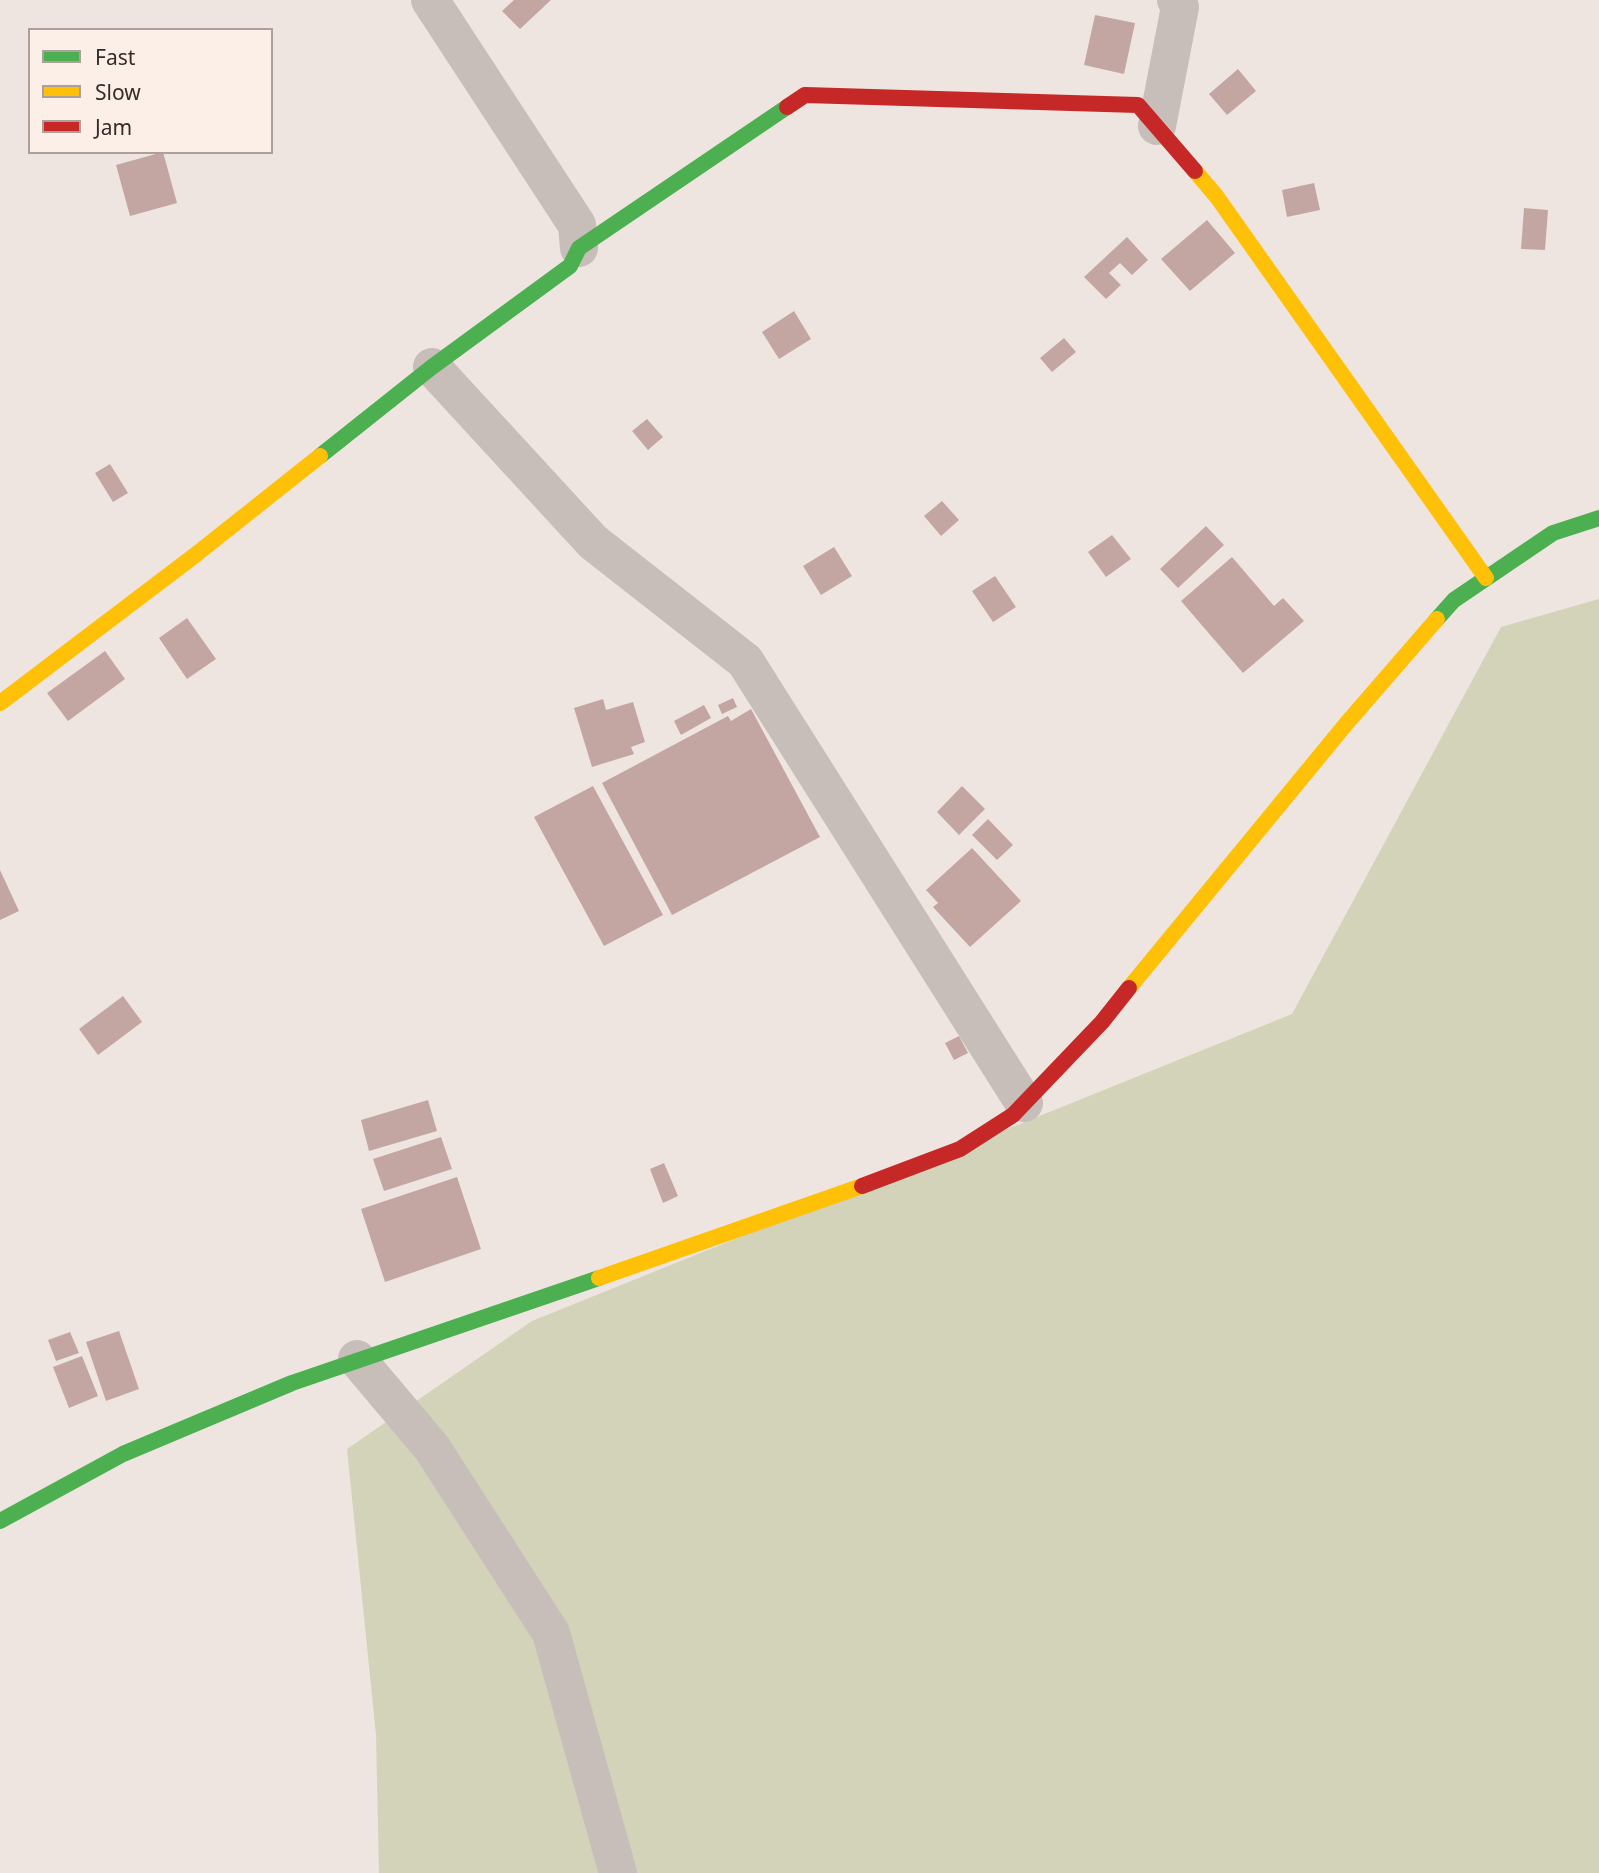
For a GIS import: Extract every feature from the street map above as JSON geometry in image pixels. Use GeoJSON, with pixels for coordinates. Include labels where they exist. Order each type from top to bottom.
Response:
{"type":"FeatureCollection","features":[{"type":"Feature","properties":{"kind":"street"},"geometry":{"type":"LineString","coordinates":[[430,0],[577,225],[579,248]]}},
{"type":"Feature","properties":{"kind":"street"},"geometry":{"type":"LineString","coordinates":[[1157,126],[1180,7],[1176,0]]}},
{"type":"Feature","properties":{"kind":"street"},"geometry":{"type":"LineString","coordinates":[[0,703],[194,556],[432,367],[570,266],[579,248],[805,94],[1138,105],[1217,197],[1486,578]]}},
{"type":"Feature","properties":{"kind":"street"},"geometry":{"type":"LineString","coordinates":[[432,367],[593,542],[745,661],[1024,1103]]}},
{"type":"Feature","properties":{"kind":"street"},"geometry":{"type":"LineString","coordinates":[[0,1521],[123,1454],[292,1383],[792,1212],[960,1149],[1013,1115],[1102,1022],[1346,724],[1454,600],[1553,533],[1599,519]]}},
{"type":"Feature","properties":{"kind":"street"},"geometry":{"type":"LineString","coordinates":[[357,1359],[432,1448],[551,1633],[618,1873]]}},
{"type":"Feature","properties":{"kind":"green space"},"geometry":{"type":"Polygon","coordinates":[[[1599,599],[1599,1873],[379,1873],[376,1735],[347,1449],[532,1321],[1292,1014],[1501,627],[1599,599]]]}},
{"type":"Feature","properties":{"kind":"building"},"geometry":{"type":"Polygon","coordinates":[[[514,0],[551,0],[520,29],[502,11],[514,0]]]}},
{"type":"Feature","properties":{"kind":"building"},"geometry":{"type":"Polygon","coordinates":[[[1095,15],[1135,23],[1124,74],[1084,65],[1095,15]]]}},
{"type":"Feature","properties":{"kind":"building"},"geometry":{"type":"Polygon","coordinates":[[[1238,69],[1256,91],[1227,115],[1209,94],[1238,69]]]}},
{"type":"Feature","properties":{"kind":"building"},"geometry":{"type":"Polygon","coordinates":[[[164,154],[177,203],[130,216],[116,165],[164,154]]]}},
{"type":"Feature","properties":{"kind":"building"},"geometry":{"type":"Polygon","coordinates":[[[1314,183],[1320,210],[1287,217],[1282,190],[1314,183]]]}},
{"type":"Feature","properties":{"kind":"building"},"geometry":{"type":"Polygon","coordinates":[[[1524,208],[1548,210],[1545,250],[1521,249],[1524,208]]]}},
{"type":"Feature","properties":{"kind":"building"},"geometry":{"type":"Polygon","coordinates":[[[1207,220],[1235,253],[1190,291],[1161,259],[1207,220]]]}},
{"type":"Feature","properties":{"kind":"building"},"geometry":{"type":"Polygon","coordinates":[[[1127,237],[1148,260],[1132,275],[1120,263],[1109,273],[1121,285],[1106,299],[1084,277],[1127,237]]]}},
{"type":"Feature","properties":{"kind":"building"},"geometry":{"type":"Polygon","coordinates":[[[794,311],[811,339],[779,359],[762,332],[794,311]]]}},
{"type":"Feature","properties":{"kind":"building"},"geometry":{"type":"Polygon","coordinates":[[[1064,338],[1076,352],[1052,372],[1040,358],[1064,338]]]}},
{"type":"Feature","properties":{"kind":"building"},"geometry":{"type":"Polygon","coordinates":[[[647,419],[663,437],[648,450],[632,431],[647,419]]]}},
{"type":"Feature","properties":{"kind":"building"},"geometry":{"type":"Polygon","coordinates":[[[110,464],[128,493],[113,502],[95,473],[110,464]]]}},
{"type":"Feature","properties":{"kind":"building"},"geometry":{"type":"Polygon","coordinates":[[[942,501],[959,520],[941,536],[924,516],[942,501]]]}},
{"type":"Feature","properties":{"kind":"building"},"geometry":{"type":"Polygon","coordinates":[[[1206,526],[1224,545],[1178,588],[1160,569],[1206,526]]]}},
{"type":"Feature","properties":{"kind":"building"},"geometry":{"type":"Polygon","coordinates":[[[1112,535],[1131,559],[1106,577],[1088,552],[1112,535]]]}},
{"type":"Feature","properties":{"kind":"building"},"geometry":{"type":"Polygon","coordinates":[[[834,547],[852,576],[821,595],[803,566],[834,547]]]}},
{"type":"Feature","properties":{"kind":"building"},"geometry":{"type":"Polygon","coordinates":[[[1232,557],[1274,606],[1283,598],[1304,621],[1243,673],[1181,601],[1232,557]]]}},
{"type":"Feature","properties":{"kind":"building"},"geometry":{"type":"Polygon","coordinates":[[[995,576],[1016,607],[993,622],[972,591],[995,576]]]}},
{"type":"Feature","properties":{"kind":"building"},"geometry":{"type":"Polygon","coordinates":[[[187,618],[216,659],[187,679],[159,638],[187,618]]]}},
{"type":"Feature","properties":{"kind":"building"},"geometry":{"type":"Polygon","coordinates":[[[105,651],[125,679],[68,721],[47,693],[105,651]]]}},
{"type":"Feature","properties":{"kind":"building"},"geometry":{"type":"Polygon","coordinates":[[[733,698],[737,707],[722,714],[718,705],[733,698]]]}},
{"type":"Feature","properties":{"kind":"building"},"geometry":{"type":"Polygon","coordinates":[[[603,699],[606,710],[633,702],[645,742],[631,747],[634,754],[592,767],[574,708],[603,699]]]}},
{"type":"Feature","properties":{"kind":"building"},"geometry":{"type":"Polygon","coordinates":[[[704,705],[711,718],[681,735],[674,721],[704,705]]]}},
{"type":"Feature","properties":{"kind":"building"},"geometry":{"type":"Polygon","coordinates":[[[751,709],[820,837],[672,915],[602,783],[728,716],[731,721],[751,709]]]}},
{"type":"Feature","properties":{"kind":"building"},"geometry":{"type":"Polygon","coordinates":[[[593,786],[663,915],[604,946],[534,817],[593,786]]]}},
{"type":"Feature","properties":{"kind":"building"},"geometry":{"type":"Polygon","coordinates":[[[962,786],[985,809],[959,835],[937,812],[962,786]]]}},
{"type":"Feature","properties":{"kind":"building"},"geometry":{"type":"Polygon","coordinates":[[[988,819],[1013,845],[997,860],[972,835],[988,819]]]}},
{"type":"Feature","properties":{"kind":"building"},"geometry":{"type":"Polygon","coordinates":[[[972,848],[1021,901],[970,947],[933,907],[938,903],[926,890],[972,848]]]}},
{"type":"Feature","properties":{"kind":"building"},"geometry":{"type":"Polygon","coordinates":[[[0,870],[19,911],[0,920],[0,870]]]}},
{"type":"Feature","properties":{"kind":"building"},"geometry":{"type":"Polygon","coordinates":[[[123,996],[142,1022],[98,1055],[79,1029],[123,996]]]}},
{"type":"Feature","properties":{"kind":"building"},"geometry":{"type":"Polygon","coordinates":[[[959,1036],[968,1053],[954,1060],[945,1043],[959,1036]]]}},
{"type":"Feature","properties":{"kind":"building"},"geometry":{"type":"Polygon","coordinates":[[[428,1100],[437,1131],[369,1151],[361,1120],[428,1100]]]}},
{"type":"Feature","properties":{"kind":"building"},"geometry":{"type":"Polygon","coordinates":[[[441,1137],[452,1169],[384,1191],[373,1159],[441,1137]]]}},
{"type":"Feature","properties":{"kind":"building"},"geometry":{"type":"Polygon","coordinates":[[[664,1163],[678,1196],[663,1203],[650,1169],[664,1163]]]}},
{"type":"Feature","properties":{"kind":"building"},"geometry":{"type":"Polygon","coordinates":[[[457,1177],[481,1249],[385,1282],[361,1209],[457,1177]]]}},
{"type":"Feature","properties":{"kind":"building"},"geometry":{"type":"Polygon","coordinates":[[[119,1331],[139,1389],[106,1401],[86,1342],[119,1331]]]}},
{"type":"Feature","properties":{"kind":"building"},"geometry":{"type":"Polygon","coordinates":[[[70,1332],[79,1353],[56,1361],[48,1340],[70,1332]]]}},
{"type":"Feature","properties":{"kind":"building"},"geometry":{"type":"Polygon","coordinates":[[[82,1356],[98,1396],[69,1408],[53,1367],[82,1356]]]}},
{"type":"Feature","properties":{"kind":"traffic: fast"},"geometry":{"type":"LineString","coordinates":[[320,456],[432,367],[570,266],[579,248],[787,107]]}},
{"type":"Feature","properties":{"kind":"traffic: fast"},"geometry":{"type":"LineString","coordinates":[[1437,619],[1454,600],[1553,533],[1599,518]]}},
{"type":"Feature","properties":{"kind":"traffic: fast"},"geometry":{"type":"LineString","coordinates":[[0,1521],[123,1454],[292,1383],[599,1278]]}},
{"type":"Feature","properties":{"kind":"traffic: slow"},"geometry":{"type":"LineString","coordinates":[[1195,171],[1217,197],[1486,578]]}},
{"type":"Feature","properties":{"kind":"traffic: slow"},"geometry":{"type":"LineString","coordinates":[[0,703],[194,556],[320,456]]}},
{"type":"Feature","properties":{"kind":"traffic: slow"},"geometry":{"type":"LineString","coordinates":[[1129,988],[1346,724],[1437,619]]}},
{"type":"Feature","properties":{"kind":"traffic: slow"},"geometry":{"type":"LineString","coordinates":[[599,1278],[862,1186]]}},
{"type":"Feature","properties":{"kind":"traffic: jam"},"geometry":{"type":"LineString","coordinates":[[787,107],[805,95],[1138,105],[1195,171]]}},
{"type":"Feature","properties":{"kind":"traffic: jam"},"geometry":{"type":"LineString","coordinates":[[862,1186],[960,1149],[1013,1115],[1102,1022],[1129,988]]}}]}
